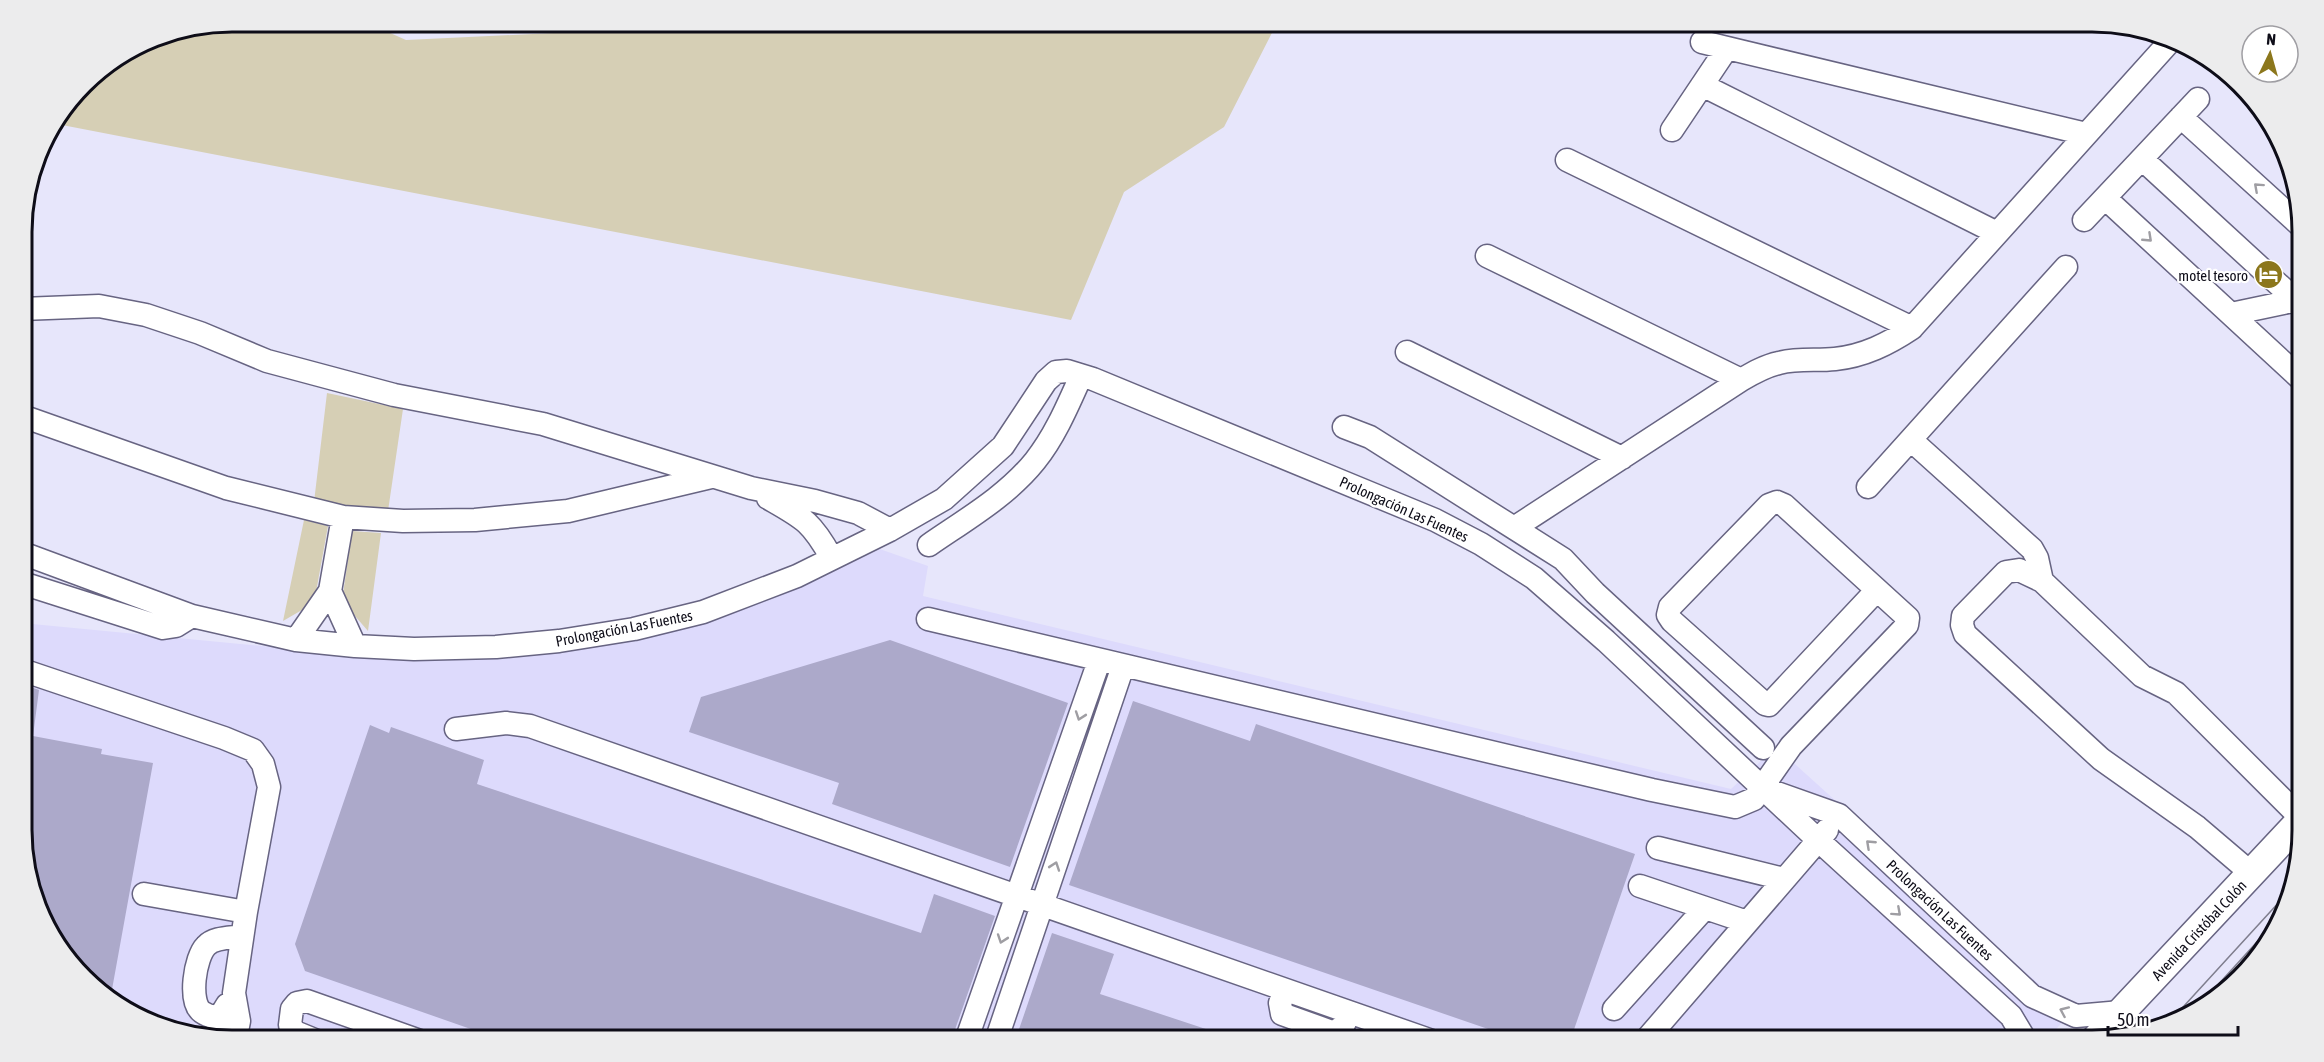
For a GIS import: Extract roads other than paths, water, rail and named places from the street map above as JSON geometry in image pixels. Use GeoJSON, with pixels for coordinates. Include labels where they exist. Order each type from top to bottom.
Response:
{"type":"FeatureCollection","features":[{"type":"Feature","properties":{"kind":"main road","name":"Avenida Cristóbal Colón"},"geometry":{"type":"LineString","coordinates":[[2104,1030],[2292,829]]}},
{"type":"Feature","properties":{"kind":"street"},"geometry":{"type":"LineString","coordinates":[[1702,42],[2086,134]]}},
{"type":"Feature","properties":{"kind":"street"},"geometry":{"type":"LineString","coordinates":[[1514,528],[1741,380],[1765,367],[1781,362],[1835,359],[1857,355],[1889,343],[1912,328],[2166,46]]}},
{"type":"Feature","properties":{"kind":"street"},"geometry":{"type":"LineString","coordinates":[[1672,130],[1727,48]]}},
{"type":"Feature","properties":{"kind":"street"},"geometry":{"type":"LineString","coordinates":[[1702,85],[1997,233]]}},
{"type":"Feature","properties":{"kind":"street"},"geometry":{"type":"LineString","coordinates":[[2084,220],[2198,99]]}},
{"type":"Feature","properties":{"kind":"street"},"geometry":{"type":"LineString","coordinates":[[2181,117],[2291,217]]}},
{"type":"Feature","properties":{"kind":"street"},"geometry":{"type":"LineString","coordinates":[[2142,159],[2292,295]]}},
{"type":"Feature","properties":{"kind":"street"},"geometry":{"type":"LineString","coordinates":[[1567,160],[1912,328]]}},
{"type":"Feature","properties":{"kind":"street"},"geometry":{"type":"LineString","coordinates":[[2105,198],[2292,371]]}},
{"type":"Feature","properties":{"kind":"street"},"geometry":{"type":"LineString","coordinates":[[1487,256],[1741,380]]}},
{"type":"Feature","properties":{"kind":"street"},"geometry":{"type":"LineString","coordinates":[[1868,487],[2066,267]]}},
{"type":"Feature","properties":{"kind":"street"},"geometry":{"type":"LineString","coordinates":[[2231,314],[2292,303]]}},
{"type":"Feature","properties":{"kind":"street"},"geometry":{"type":"LineString","coordinates":[[32,309],[99,306],[146,315],[200,333],[267,361],[415,399],[543,424],[594,438],[711,477],[858,513],[890,530]]}},
{"type":"Feature","properties":{"kind":"street"},"geometry":{"type":"LineString","coordinates":[[1407,352],[1622,458]]}},
{"type":"Feature","properties":{"kind":"street","name":"Prolongación Las Fuentes"},"geometry":{"type":"LineString","coordinates":[[32,557],[192,616],[296,640],[414,649],[496,647],[559,641],[634,629],[704,612],[761,591],[890,530],[944,499],[1003,446],[1046,381],[1056,372],[1067,371],[1435,520],[1481,544],[1534,578],[2011,1016],[2019,1030]]}},
{"type":"Feature","properties":{"kind":"street"},"geometry":{"type":"LineString","coordinates":[[929,545],[986,505],[1017,480],[1034,462],[1054,434],[1081,376]]}},
{"type":"Feature","properties":{"kind":"street"},"geometry":{"type":"LineString","coordinates":[[32,420],[226,488],[343,517],[403,521],[465,520],[568,511],[711,477]]}},
{"type":"Feature","properties":{"kind":"street"},"geometry":{"type":"LineString","coordinates":[[1344,427],[1370,437],[1563,559],[1595,593],[1763,748]]}},
{"type":"Feature","properties":{"kind":"street"},"geometry":{"type":"LineString","coordinates":[[1911,440],[2032,549],[2037,558],[2042,581]]}},
{"type":"Feature","properties":{"kind":"street"},"geometry":{"type":"LineString","coordinates":[[751,488],[804,519],[818,534],[831,557]]}},
{"type":"Feature","properties":{"kind":"street"},"geometry":{"type":"LineString","coordinates":[[928,619],[1652,790],[1735,807],[1754,799],[1791,746],[1907,625],[1908,621],[1906,615],[1876,591],[1784,505],[1773,503],[1670,607],[1668,615],[1765,704],[1769,705],[1876,591]]}},
{"type":"Feature","properties":{"kind":"street"},"geometry":{"type":"LineString","coordinates":[[296,640],[330,591],[343,517]]}},
{"type":"Feature","properties":{"kind":"street"},"geometry":{"type":"LineString","coordinates":[[2252,873],[2198,827],[2101,759],[1965,634],[1962,625],[1963,616],[2006,572],[2019,570],[2042,581],[2142,676],[2176,693],[2292,808]]}},
{"type":"Feature","properties":{"kind":"street"},"geometry":{"type":"LineString","coordinates":[[32,586],[163,628],[176,626],[192,616]]}},
{"type":"Feature","properties":{"kind":"street"},"geometry":{"type":"LineString","coordinates":[[330,591],[354,646]]}},
{"type":"Feature","properties":{"kind":"street"},"geometry":{"type":"LineString","coordinates":[[970,1030],[1100,661]]}},
{"type":"Feature","properties":{"kind":"street"},"geometry":{"type":"LineString","coordinates":[[1000,1030],[1123,666]]}},
{"type":"Feature","properties":{"kind":"street"},"geometry":{"type":"LineString","coordinates":[[32,673],[253,750],[263,764],[269,787],[227,1029],[200,1010],[193,991],[200,958],[206,945],[216,940],[242,936]]}},
{"type":"Feature","properties":{"kind":"street"},"geometry":{"type":"LineString","coordinates":[[456,729],[506,723],[530,726],[1400,1030]]}},
{"type":"Feature","properties":{"kind":"street","name":"Prolongación Las Fuentes"},"geometry":{"type":"LineString","coordinates":[[1761,787],[1839,815],[2032,996],[2076,1016],[2121,1012]]}},
{"type":"Feature","properties":{"kind":"street"},"geometry":{"type":"LineString","coordinates":[[1654,1030],[1839,815]]}},
{"type":"Feature","properties":{"kind":"street"},"geometry":{"type":"LineString","coordinates":[[1658,848],[1784,879]]}},
{"type":"Feature","properties":{"kind":"street"},"geometry":{"type":"LineString","coordinates":[[1640,886],[1747,922]]}},
{"type":"Feature","properties":{"kind":"street"},"geometry":{"type":"LineString","coordinates":[[144,894],[246,912]]}},
{"type":"Feature","properties":{"kind":"street"},"geometry":{"type":"LineString","coordinates":[[1614,1009],[1705,908]]}},
{"type":"Feature","properties":{"kind":"street"},"geometry":{"type":"LineString","coordinates":[[294,1030],[290,1025],[292,1010],[297,1003],[307,1001],[389,1030]]}},
{"type":"Feature","properties":{"kind":"tram line"},"geometry":{"type":"LineString","coordinates":[[2180,1010],[2279,902]]}},
{"type":"Feature","properties":{"kind":"tram line"},"geometry":{"type":"LineString","coordinates":[[2214,989],[2263,936]]}},
{"type":"Feature","properties":{"kind":"place","name":"motel tesoro"},"geometry":{"type":"Point","coordinates":[2269,275]}}]}
